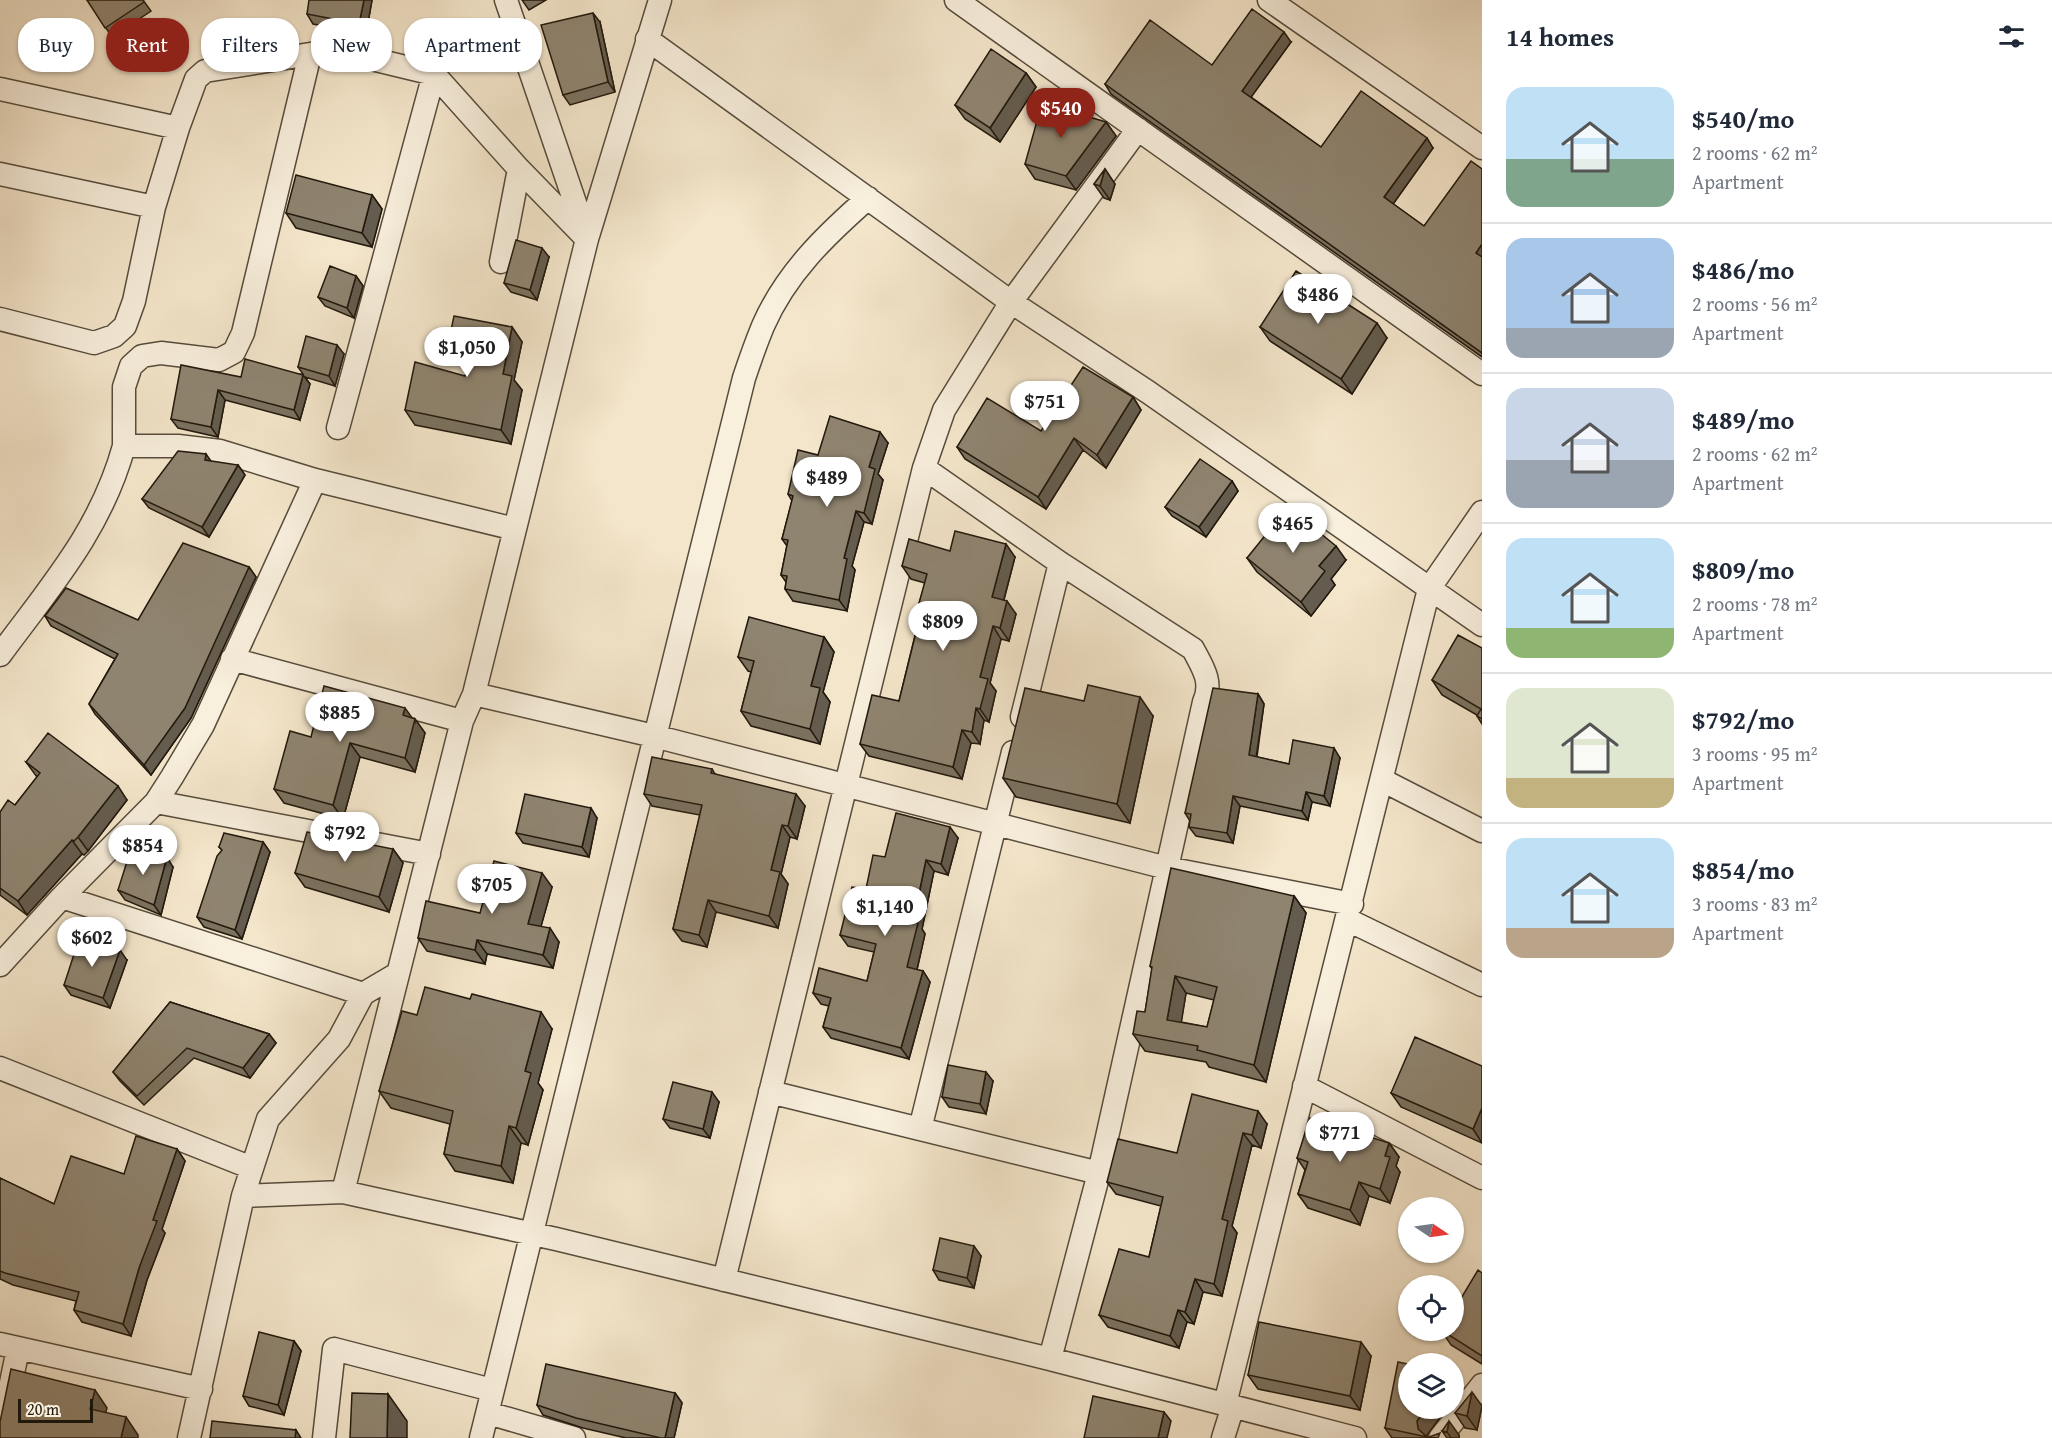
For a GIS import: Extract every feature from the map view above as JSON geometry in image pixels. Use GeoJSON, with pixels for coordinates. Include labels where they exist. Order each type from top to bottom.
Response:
{"type":"FeatureCollection","features":[{"type":"Feature","properties":{"kind":"street"},"geometry":{"type":"LineString","coordinates":[[506,0],[587,239]]}},
{"type":"Feature","properties":{"kind":"street"},"geometry":{"type":"LineString","coordinates":[[343,1192],[462,721],[474,694],[587,239],[660,0]]}},
{"type":"Feature","properties":{"kind":"street"},"geometry":{"type":"LineString","coordinates":[[956,0],[1482,374]]}},
{"type":"Feature","properties":{"kind":"street"},"geometry":{"type":"LineString","coordinates":[[1269,0],[1482,148]]}},
{"type":"Feature","properties":{"kind":"street"},"geometry":{"type":"LineString","coordinates":[[647,39],[1011,302],[1157,399],[1482,625]]}},
{"type":"Feature","properties":{"kind":"street"},"geometry":{"type":"LineString","coordinates":[[0,319],[94,343],[114,336],[125,326],[134,302],[154,207],[192,86],[206,71],[310,54],[343,52],[434,74],[519,169],[587,239]]}},
{"type":"Feature","properties":{"kind":"street"},"geometry":{"type":"LineString","coordinates":[[0,655],[88,535],[108,495],[124,446],[124,387],[131,366],[142,356],[161,353],[219,360],[234,352],[243,333],[310,54]]}},
{"type":"Feature","properties":{"kind":"street"},"geometry":{"type":"LineString","coordinates":[[338,428],[434,74]]}},
{"type":"Feature","properties":{"kind":"street"},"geometry":{"type":"LineString","coordinates":[[0,89],[177,128]]}},
{"type":"Feature","properties":{"kind":"street"},"geometry":{"type":"LineString","coordinates":[[724,1280],[924,468],[944,410],[1011,302],[1138,129]]}},
{"type":"Feature","properties":{"kind":"street"},"geometry":{"type":"LineString","coordinates":[[501,262],[519,169]]}},
{"type":"Feature","properties":{"kind":"street"},"geometry":{"type":"LineString","coordinates":[[0,174],[154,207]]}},
{"type":"Feature","properties":{"kind":"street"},"geometry":{"type":"LineString","coordinates":[[481,1438],[744,378],[764,325],[802,261],[868,198]]}},
{"type":"Feature","properties":{"kind":"street"},"geometry":{"type":"LineString","coordinates":[[124,446],[178,446],[220,452],[315,480],[515,530]]}},
{"type":"Feature","properties":{"kind":"street"},"geometry":{"type":"LineString","coordinates":[[924,468],[1060,563],[1193,650],[1205,672],[1209,690],[1201,713],[1099,1173],[1050,1359]]}},
{"type":"Feature","properties":{"kind":"street"},"geometry":{"type":"LineString","coordinates":[[0,965],[62,897],[156,802],[203,725],[315,480]]}},
{"type":"Feature","properties":{"kind":"street"},"geometry":{"type":"LineString","coordinates":[[1223,1438],[1304,1086],[1350,912],[1429,589],[1482,512]]}},
{"type":"Feature","properties":{"kind":"street"},"geometry":{"type":"LineString","coordinates":[[920,1129],[1060,563]]}},
{"type":"Feature","properties":{"kind":"street"},"geometry":{"type":"LineString","coordinates":[[232,659],[462,721]]}},
{"type":"Feature","properties":{"kind":"street"},"geometry":{"type":"LineString","coordinates":[[474,694],[654,736],[1167,868],[1350,912],[1482,985]]}},
{"type":"Feature","properties":{"kind":"street"},"geometry":{"type":"LineString","coordinates":[[1382,780],[1482,831]]}},
{"type":"Feature","properties":{"kind":"street"},"geometry":{"type":"LineString","coordinates":[[156,802],[429,854]]}},
{"type":"Feature","properties":{"kind":"street"},"geometry":{"type":"LineString","coordinates":[[62,897],[363,994]]}},
{"type":"Feature","properties":{"kind":"street"},"geometry":{"type":"LineString","coordinates":[[189,1438],[243,1196],[268,1119],[339,1039],[363,994],[398,974]]}},
{"type":"Feature","properties":{"kind":"street"},"geometry":{"type":"LineString","coordinates":[[0,1068],[252,1168]]}},
{"type":"Feature","properties":{"kind":"street"},"geometry":{"type":"LineString","coordinates":[[1304,1086],[1482,1178]]}},
{"type":"Feature","properties":{"kind":"street"},"geometry":{"type":"LineString","coordinates":[[770,1092],[1099,1173]]}},
{"type":"Feature","properties":{"kind":"street"},"geometry":{"type":"LineString","coordinates":[[243,1196],[343,1192],[531,1234],[1050,1359],[1355,1438]]}},
{"type":"Feature","properties":{"kind":"street"},"geometry":{"type":"LineString","coordinates":[[0,1436],[9,1347],[201,1389]]}},
{"type":"Feature","properties":{"kind":"street"},"geometry":{"type":"LineString","coordinates":[[324,1438],[334,1349],[492,1390]]}},
{"type":"Feature","properties":{"kind":"street"},"geometry":{"type":"LineString","coordinates":[[1440,1438],[1482,1385]]}},
{"type":"Feature","properties":{"kind":"street"},"geometry":{"type":"LineString","coordinates":[[488,1413],[574,1438]]}},
{"type":"Feature","properties":{"kind":"building"},"geometry":{"type":"Polygon","coordinates":[[[87,0],[143,0],[144,2],[120,18],[106,18],[105,28],[87,0]]]}},
{"type":"Feature","properties":{"kind":"building"},"geometry":{"type":"Polygon","coordinates":[[[309,0],[364,0],[360,18],[328,18],[307,14],[309,0]]]}},
{"type":"Feature","properties":{"kind":"building"},"geometry":{"type":"Polygon","coordinates":[[[1252,9],[1284,32],[1242,91],[1321,147],[1361,91],[1427,138],[1384,197],[1424,226],[1471,161],[1482,169],[1482,244],[1476,253],[1482,257],[1482,353],[1105,84],[1150,20],[1212,65],[1252,9]]]}},
{"type":"Feature","properties":{"kind":"building"},"geometry":{"type":"Polygon","coordinates":[[[593,13],[608,82],[563,95],[542,25],[593,13]]]}},
{"type":"Feature","properties":{"kind":"building"},"geometry":{"type":"Polygon","coordinates":[[[991,49],[1026,73],[990,128],[955,105],[991,49]]]}},
{"type":"Feature","properties":{"kind":"building"},"geometry":{"type":"Polygon","coordinates":[[[1042,103],[1106,122],[1066,176],[1025,164],[1042,103]]]}},
{"type":"Feature","properties":{"kind":"building"},"geometry":{"type":"Polygon","coordinates":[[[1105,169],[1100,186],[1094,184],[1105,169]]]}},
{"type":"Feature","properties":{"kind":"building"},"geometry":{"type":"Polygon","coordinates":[[[296,175],[372,195],[362,233],[286,213],[296,175]]]}},
{"type":"Feature","properties":{"kind":"building"},"geometry":{"type":"Polygon","coordinates":[[[516,240],[542,248],[530,290],[504,283],[516,240]]]}},
{"type":"Feature","properties":{"kind":"building"},"geometry":{"type":"Polygon","coordinates":[[[330,266],[356,276],[347,308],[318,297],[330,266]]]}},
{"type":"Feature","properties":{"kind":"building"},"geometry":{"type":"Polygon","coordinates":[[[1296,271],[1377,323],[1341,379],[1260,327],[1296,271]]]}},
{"type":"Feature","properties":{"kind":"building"},"geometry":{"type":"Polygon","coordinates":[[[454,316],[512,327],[503,374],[512,376],[501,430],[405,410],[415,362],[465,376],[473,354],[448,344],[454,316]]]}},
{"type":"Feature","properties":{"kind":"building"},"geometry":{"type":"Polygon","coordinates":[[[306,336],[337,345],[329,376],[298,367],[306,336]]]}},
{"type":"Feature","properties":{"kind":"building"},"geometry":{"type":"Polygon","coordinates":[[[245,359],[303,375],[294,410],[218,390],[211,427],[171,419],[181,365],[241,377],[245,359]]]}},
{"type":"Feature","properties":{"kind":"building"},"geometry":{"type":"Polygon","coordinates":[[[1083,367],[1133,397],[1097,455],[1074,438],[1038,497],[957,447],[987,398],[1041,431],[1083,367]]]}},
{"type":"Feature","properties":{"kind":"building"},"geometry":{"type":"Polygon","coordinates":[[[830,416],[880,432],[869,467],[875,469],[864,513],[856,511],[844,558],[847,559],[839,600],[785,589],[787,576],[781,575],[788,540],[782,539],[793,496],[788,494],[798,450],[818,455],[830,416]]]}},
{"type":"Feature","properties":{"kind":"building"},"geometry":{"type":"Polygon","coordinates":[[[178,451],[206,454],[205,460],[238,465],[202,527],[142,499],[178,451]]]}},
{"type":"Feature","properties":{"kind":"building"},"geometry":{"type":"Polygon","coordinates":[[[1200,459],[1232,481],[1199,527],[1165,507],[1200,459]]]}},
{"type":"Feature","properties":{"kind":"building"},"geometry":{"type":"Polygon","coordinates":[[[1288,507],[1336,546],[1319,566],[1325,571],[1301,602],[1247,558],[1288,507]]]}},
{"type":"Feature","properties":{"kind":"building"},"geometry":{"type":"Polygon","coordinates":[[[955,531],[1006,544],[992,597],[1007,601],[1000,628],[993,626],[980,677],[988,679],[980,709],[976,708],[972,732],[962,730],[953,767],[860,744],[872,695],[899,701],[922,608],[918,607],[927,574],[902,566],[909,539],[950,551],[955,531]]]}},
{"type":"Feature","properties":{"kind":"building"},"geometry":{"type":"Polygon","coordinates":[[[183,543],[249,567],[185,708],[144,765],[89,704],[118,654],[45,616],[66,588],[138,620],[183,543]]]}},
{"type":"Feature","properties":{"kind":"building"},"geometry":{"type":"Polygon","coordinates":[[[749,617],[824,637],[811,686],[820,688],[810,729],[741,711],[754,661],[738,657],[749,617]]]}},
{"type":"Feature","properties":{"kind":"building"},"geometry":{"type":"Polygon","coordinates":[[[1458,635],[1482,648],[1482,719],[1477,716],[1481,709],[1432,680],[1458,635]]]}},
{"type":"Feature","properties":{"kind":"building"},"geometry":{"type":"Polygon","coordinates":[[[1088,685],[1140,697],[1117,804],[1003,778],[1025,688],[1084,701],[1088,685]]]}},
{"type":"Feature","properties":{"kind":"building"},"geometry":{"type":"Polygon","coordinates":[[[324,686],[405,708],[403,715],[415,719],[405,758],[350,743],[333,805],[274,789],[290,731],[311,737],[324,686]]]}},
{"type":"Feature","properties":{"kind":"building"},"geometry":{"type":"Polygon","coordinates":[[[1213,688],[1258,694],[1249,755],[1289,764],[1293,740],[1334,748],[1324,796],[1306,792],[1302,811],[1233,796],[1227,833],[1189,827],[1191,814],[1185,813],[1213,688]]]}},
{"type":"Feature","properties":{"kind":"building"},"geometry":{"type":"Polygon","coordinates":[[[48,733],[118,786],[78,837],[72,840],[18,901],[0,888],[0,812],[8,800],[15,805],[40,773],[26,762],[48,733]]]}},
{"type":"Feature","properties":{"kind":"building"},"geometry":{"type":"Polygon","coordinates":[[[652,757],[712,769],[711,773],[796,794],[788,826],[782,825],[771,870],[780,872],[769,916],[708,900],[699,935],[673,929],[702,805],[644,794],[652,757]]]}},
{"type":"Feature","properties":{"kind":"building"},"geometry":{"type":"Polygon","coordinates":[[[525,794],[591,808],[582,847],[516,833],[525,794]]]}},
{"type":"Feature","properties":{"kind":"building"},"geometry":{"type":"Polygon","coordinates":[[[896,813],[950,827],[941,864],[926,860],[913,922],[918,923],[907,967],[923,971],[901,1048],[823,1027],[831,998],[813,993],[819,968],[867,981],[876,944],[840,935],[852,887],[866,889],[873,855],[885,857],[896,813]]]}},
{"type":"Feature","properties":{"kind":"building"},"geometry":{"type":"Polygon","coordinates":[[[307,832],[393,849],[379,897],[295,873],[307,832]]]}},
{"type":"Feature","properties":{"kind":"building"},"geometry":{"type":"Polygon","coordinates":[[[224,833],[263,842],[235,930],[197,917],[217,856],[222,850],[219,847],[224,833]]]}},
{"type":"Feature","properties":{"kind":"building"},"geometry":{"type":"Polygon","coordinates":[[[131,849],[167,857],[154,905],[118,890],[131,849]]]}},
{"type":"Feature","properties":{"kind":"building"},"geometry":{"type":"Polygon","coordinates":[[[494,861],[542,873],[528,924],[550,928],[543,955],[477,940],[475,950],[418,938],[426,901],[480,913],[494,861]]]}},
{"type":"Feature","properties":{"kind":"building"},"geometry":{"type":"Polygon","coordinates":[[[1171,868],[1294,896],[1254,1065],[1197,1050],[1198,1046],[1133,1034],[1137,1011],[1145,1012],[1152,967],[1150,966],[1171,868]],[[1175,976],[1167,1020],[1207,1027],[1217,987],[1175,976]]]}},
{"type":"Feature","properties":{"kind":"building"},"geometry":{"type":"Polygon","coordinates":[[[79,939],[120,950],[103,998],[64,985],[79,939]]]}},
{"type":"Feature","properties":{"kind":"building"},"geometry":{"type":"Polygon","coordinates":[[[425,987],[470,999],[472,994],[541,1012],[525,1071],[531,1073],[516,1128],[509,1126],[501,1166],[444,1154],[453,1111],[379,1091],[402,1011],[417,1015],[425,987]]]}},
{"type":"Feature","properties":{"kind":"building"},"geometry":{"type":"Polygon","coordinates":[[[170,1002],[269,1034],[243,1068],[187,1048],[137,1096],[113,1072],[170,1002]]]}},
{"type":"Feature","properties":{"kind":"building"},"geometry":{"type":"Polygon","coordinates":[[[1415,1037],[1482,1066],[1482,1108],[1473,1129],[1391,1093],[1415,1037]]]}},
{"type":"Feature","properties":{"kind":"building"},"geometry":{"type":"Polygon","coordinates":[[[948,1065],[986,1072],[980,1104],[942,1097],[948,1065]]]}},
{"type":"Feature","properties":{"kind":"building"},"geometry":{"type":"Polygon","coordinates":[[[673,1082],[712,1092],[703,1129],[663,1119],[673,1082]]]}},
{"type":"Feature","properties":{"kind":"building"},"geometry":{"type":"Polygon","coordinates":[[[1192,1094],[1258,1111],[1252,1135],[1243,1133],[1222,1219],[1228,1221],[1214,1284],[1195,1279],[1185,1312],[1178,1310],[1170,1336],[1099,1315],[1119,1249],[1149,1257],[1163,1197],[1107,1182],[1118,1139],[1177,1153],[1192,1094]]]}},
{"type":"Feature","properties":{"kind":"building"},"geometry":{"type":"Polygon","coordinates":[[[1310,1118],[1389,1143],[1385,1156],[1390,1157],[1380,1189],[1359,1182],[1350,1210],[1298,1194],[1308,1162],[1297,1158],[1310,1118]]]}},
{"type":"Feature","properties":{"kind":"building"},"geometry":{"type":"Polygon","coordinates":[[[136,1136],[177,1149],[153,1220],[157,1221],[139,1268],[123,1324],[74,1310],[79,1292],[0,1271],[0,1178],[54,1204],[71,1156],[124,1174],[136,1136]]]}},
{"type":"Feature","properties":{"kind":"building"},"geometry":{"type":"Polygon","coordinates":[[[940,1238],[974,1246],[967,1278],[933,1270],[940,1238]]]}},
{"type":"Feature","properties":{"kind":"building"},"geometry":{"type":"Polygon","coordinates":[[[1478,1270],[1482,1273],[1482,1356],[1458,1341],[1464,1341],[1464,1293],[1478,1270]]]}},
{"type":"Feature","properties":{"kind":"building"},"geometry":{"type":"Polygon","coordinates":[[[1259,1322],[1361,1342],[1350,1396],[1248,1375],[1259,1322]]]}},
{"type":"Feature","properties":{"kind":"building"},"geometry":{"type":"Polygon","coordinates":[[[259,1332],[294,1341],[278,1405],[243,1396],[259,1332]]]}},
{"type":"Feature","properties":{"kind":"building"},"geometry":{"type":"Polygon","coordinates":[[[1398,1362],[1398,1419],[1418,1419],[1418,1429],[1427,1437],[1385,1428],[1398,1362]]]}},
{"type":"Feature","properties":{"kind":"building"},"geometry":{"type":"Polygon","coordinates":[[[546,1364],[675,1393],[665,1438],[576,1418],[537,1405],[546,1364]]]}},
{"type":"Feature","properties":{"kind":"building"},"geometry":{"type":"Polygon","coordinates":[[[11,1369],[95,1390],[90,1409],[126,1417],[121,1438],[0,1438],[0,1422],[11,1369]]]}},
{"type":"Feature","properties":{"kind":"building"},"geometry":{"type":"Polygon","coordinates":[[[1472,1392],[1467,1416],[1464,1415],[1464,1402],[1472,1392]]]}},
{"type":"Feature","properties":{"kind":"building"},"geometry":{"type":"Polygon","coordinates":[[[352,1393],[388,1394],[387,1438],[350,1438],[352,1393]]]}},
{"type":"Feature","properties":{"kind":"building"},"geometry":{"type":"Polygon","coordinates":[[[1093,1396],[1164,1412],[1158,1438],[1084,1438],[1093,1396]]]}},
{"type":"Feature","properties":{"kind":"building"},"geometry":{"type":"Polygon","coordinates":[[[212,1421],[296,1430],[295,1438],[210,1438],[212,1421]]]}},
{"type":"Feature","properties":{"kind":"building"},"geometry":{"type":"Polygon","coordinates":[[[1449,1421],[1447,1432],[1442,1431],[1449,1421]]]}},
{"type":"Feature","properties":{"kind":"building"},"geometry":{"type":"Polygon","coordinates":[[[1440,1433],[1438,1438],[1429,1437],[1440,1433]]]}}]}
